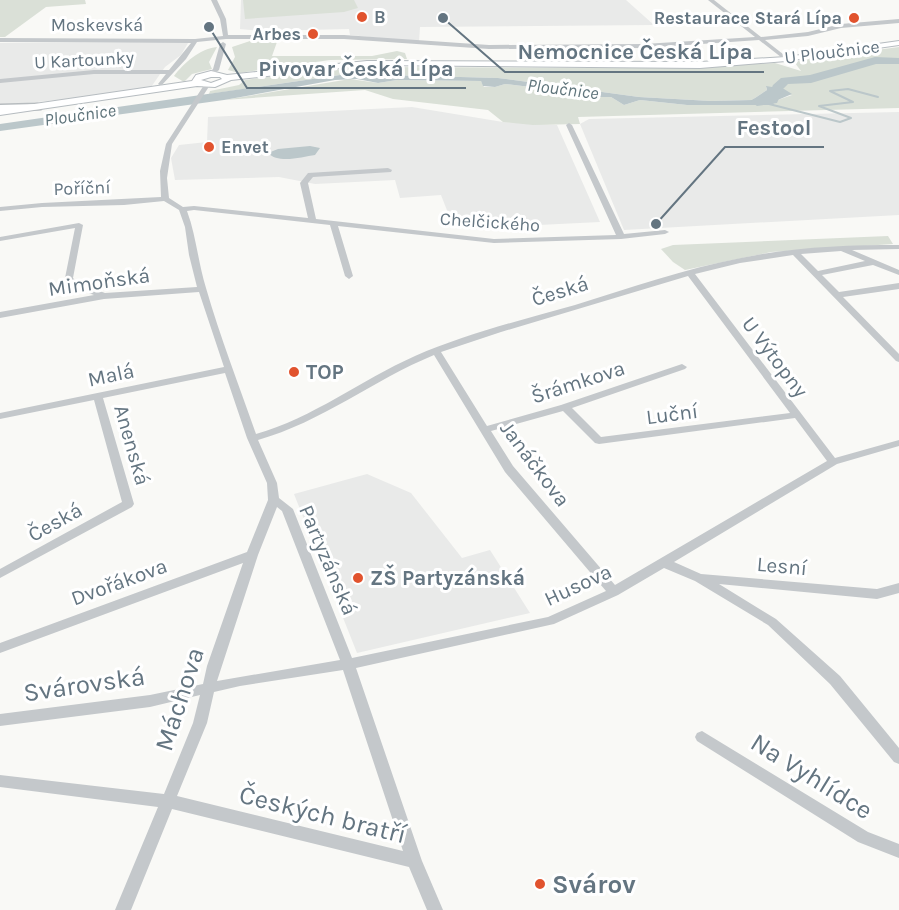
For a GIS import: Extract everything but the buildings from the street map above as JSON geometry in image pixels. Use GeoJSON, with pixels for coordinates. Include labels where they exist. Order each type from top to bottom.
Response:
{"type":"FeatureCollection","features":[{"type":"Feature","properties":{"kind":"main road","name":"U Ploučnice"},"geometry":{"type":"LineString","coordinates":[[212,74],[224,76],[367,63],[662,66],[786,59],[899,44]]}},
{"type":"Feature","properties":{"kind":"main road"},"geometry":{"type":"LineString","coordinates":[[197,83],[199,77],[212,74]]}},
{"type":"Feature","properties":{"kind":"main road","name":"U Ploučnice"},"geometry":{"type":"LineString","coordinates":[[206,88],[222,83],[224,76]]}},
{"type":"Feature","properties":{"kind":"main road"},"geometry":{"type":"LineString","coordinates":[[0,110],[37,107],[197,83],[206,88]]}},
{"type":"Feature","properties":{"kind":"street"},"geometry":{"type":"LineString","coordinates":[[214,0],[223,19],[226,41],[224,76]]}},
{"type":"Feature","properties":{"kind":"street"},"geometry":{"type":"LineString","coordinates":[[711,0],[786,59]]}},
{"type":"Feature","properties":{"kind":"street"},"geometry":{"type":"LineString","coordinates":[[761,39],[808,34],[841,26],[899,21]]}},
{"type":"Feature","properties":{"kind":"street","name":"Moskevská"},"geometry":{"type":"LineString","coordinates":[[0,40],[226,41],[344,37],[489,47],[601,47],[761,39]]}},
{"type":"Feature","properties":{"kind":"street","name":"U Kartounky"},"geometry":{"type":"LineString","coordinates":[[161,84],[191,50],[195,41]]}},
{"type":"Feature","properties":{"kind":"street"},"geometry":{"type":"LineString","coordinates":[[212,74],[216,70],[226,41]]}},
{"type":"Feature","properties":{"kind":"street","name":"U Kartounky"},"geometry":{"type":"LineString","coordinates":[[0,81],[94,72],[170,72]]}},
{"type":"Feature","properties":{"kind":"street"},"geometry":{"type":"LineString","coordinates":[[182,209],[165,199],[163,185],[169,144],[206,88]]}},
{"type":"Feature","properties":{"kind":"street"},"geometry":{"type":"LineString","coordinates":[[569,125],[621,237]]}},
{"type":"Feature","properties":{"kind":"street"},"geometry":{"type":"LineString","coordinates":[[312,219],[304,183],[311,175],[388,170]]}},
{"type":"Feature","properties":{"kind":"street","name":"Poříční"},"geometry":{"type":"LineString","coordinates":[[0,209],[59,203],[143,202],[165,199]]}},
{"type":"Feature","properties":{"kind":"street","name":"Chelčického"},"geometry":{"type":"LineString","coordinates":[[182,209],[194,208],[312,219],[494,241],[621,237],[665,232]]}},
{"type":"Feature","properties":{"kind":"street","name":"Partyzánská"},"geometry":{"type":"LineString","coordinates":[[182,209],[189,227],[193,255],[202,289],[252,438],[272,483],[274,500],[287,509],[348,664],[414,861]]}},
{"type":"Feature","properties":{"kind":"street"},"geometry":{"type":"LineString","coordinates":[[333,222],[349,276]]}},
{"type":"Feature","properties":{"kind":"street"},"geometry":{"type":"LineString","coordinates":[[0,239],[79,225],[69,278],[75,285],[104,296]]}},
{"type":"Feature","properties":{"kind":"street"},"geometry":{"type":"LineString","coordinates":[[842,248],[899,273]]}},
{"type":"Feature","properties":{"kind":"street","name":"Česká"},"geometry":{"type":"LineString","coordinates":[[252,438],[289,428],[417,358],[460,342],[690,273],[739,261],[795,252],[842,248],[899,248]]}},
{"type":"Feature","properties":{"kind":"street"},"geometry":{"type":"LineString","coordinates":[[795,252],[898,357]]}},
{"type":"Feature","properties":{"kind":"street"},"geometry":{"type":"LineString","coordinates":[[816,274],[874,262]]}},
{"type":"Feature","properties":{"kind":"street","name":"U Výtopny"},"geometry":{"type":"LineString","coordinates":[[690,273],[832,462]]}},
{"type":"Feature","properties":{"kind":"street"},"geometry":{"type":"LineString","coordinates":[[837,295],[899,286]]}},
{"type":"Feature","properties":{"kind":"street","name":"Mimoňská"},"geometry":{"type":"LineString","coordinates":[[0,315],[104,296],[202,289]]}},
{"type":"Feature","properties":{"kind":"street","name":"Janáčkova"},"geometry":{"type":"LineString","coordinates":[[436,351],[509,469],[614,592]]}},
{"type":"Feature","properties":{"kind":"street","name":"Šrámkova"},"geometry":{"type":"LineString","coordinates":[[484,430],[565,407],[682,367]]}},
{"type":"Feature","properties":{"kind":"street","name":"Malá"},"geometry":{"type":"LineString","coordinates":[[0,416],[229,369]]}},
{"type":"Feature","properties":{"kind":"street","name":"Anenská"},"geometry":{"type":"LineString","coordinates":[[99,396],[129,504]]}},
{"type":"Feature","properties":{"kind":"street","name":"Luční"},"geometry":{"type":"LineString","coordinates":[[565,407],[599,441],[796,415]]}},
{"type":"Feature","properties":{"kind":"street","name":"Husova"},"geometry":{"type":"LineString","coordinates":[[209,688],[348,664],[550,621],[614,592],[832,462],[899,443]]}},
{"type":"Feature","properties":{"kind":"street","name":"Máchova"},"geometry":{"type":"LineString","coordinates":[[123,910],[200,723],[252,555],[274,500]]}},
{"type":"Feature","properties":{"kind":"street","name":"Česká"},"geometry":{"type":"LineString","coordinates":[[0,574],[129,504]]}},
{"type":"Feature","properties":{"kind":"street","name":"Dvořákova"},"geometry":{"type":"LineString","coordinates":[[0,648],[252,555]]}},
{"type":"Feature","properties":{"kind":"street","name":"Lesní"},"geometry":{"type":"LineString","coordinates":[[663,562],[699,578],[877,594],[899,588]]}},
{"type":"Feature","properties":{"kind":"street"},"geometry":{"type":"LineString","coordinates":[[699,578],[772,622],[835,680],[899,758]]}},
{"type":"Feature","properties":{"kind":"street","name":"Svárovská"},"geometry":{"type":"LineString","coordinates":[[0,720],[150,700],[209,688]]}},
{"type":"Feature","properties":{"kind":"street","name":"Na Vyhlídce"},"geometry":{"type":"LineString","coordinates":[[702,737],[863,837],[899,851]]}},
{"type":"Feature","properties":{"kind":"street","name":"Českých bratří"},"geometry":{"type":"LineString","coordinates":[[0,782],[168,801],[414,861],[435,910]]}},
{"type":"Feature","properties":{"kind":"shaded area"},"geometry":{"type":"Polygon","coordinates":[[[0,0],[85,0],[86,4],[46,7],[5,37],[0,37],[0,0]]]}},
{"type":"Feature","properties":{"kind":"shaded area"},"geometry":{"type":"Polygon","coordinates":[[[241,0],[626,0],[654,25],[420,27],[419,42],[350,35],[349,29],[260,31],[240,29],[241,0]]]}},
{"type":"Feature","properties":{"kind":"shaded area"},"geometry":{"type":"Polygon","coordinates":[[[243,0],[354,0],[358,8],[344,12],[245,19],[243,0]]]}},
{"type":"Feature","properties":{"kind":"shaded area"},"geometry":{"type":"Polygon","coordinates":[[[250,41],[277,42],[272,56],[372,56],[397,51],[405,53],[407,59],[330,60],[239,73],[228,70],[235,57],[232,47],[250,41]]]}},
{"type":"Feature","properties":{"kind":"shaded area"},"geometry":{"type":"Polygon","coordinates":[[[0,43],[188,43],[181,55],[165,67],[149,90],[0,106],[0,43]]]}},
{"type":"Feature","properties":{"kind":"shaded area"},"geometry":{"type":"Polygon","coordinates":[[[217,47],[209,62],[212,69],[192,74],[184,82],[174,76],[192,57],[217,47]]]}},
{"type":"Feature","properties":{"kind":"shaded area"},"geometry":{"type":"Polygon","coordinates":[[[899,47],[899,108],[578,117],[580,124],[533,125],[503,122],[488,110],[393,99],[365,90],[224,100],[350,79],[378,83],[397,80],[481,81],[484,87],[505,84],[580,93],[587,97],[611,97],[624,105],[640,100],[687,105],[774,105],[772,102],[792,95],[766,87],[767,90],[752,100],[711,101],[639,97],[498,78],[347,74],[209,94],[210,91],[239,85],[245,80],[321,70],[375,67],[679,68],[775,63],[801,71],[795,63],[800,60],[899,47]]]}},
{"type":"Feature","properties":{"kind":"shaded area"},"geometry":{"type":"Polygon","coordinates":[[[412,107],[503,122],[557,125],[600,222],[497,227],[491,215],[450,218],[441,195],[400,198],[395,180],[315,184],[279,177],[175,180],[171,158],[179,145],[207,142],[208,117],[412,107]]]}},
{"type":"Feature","properties":{"kind":"shaded area"},"geometry":{"type":"Polygon","coordinates":[[[899,112],[899,215],[624,230],[580,124],[589,119],[899,112]]]}},
{"type":"Feature","properties":{"kind":"shaded area"},"geometry":{"type":"Polygon","coordinates":[[[888,236],[893,244],[771,252],[685,270],[673,262],[661,249],[673,245],[888,236]]]}},
{"type":"Feature","properties":{"kind":"shaded area"},"geometry":{"type":"Polygon","coordinates":[[[367,474],[411,493],[462,558],[490,550],[530,613],[357,653],[294,494],[367,474]]]}},
{"type":"Feature","properties":{"kind":"water"},"geometry":{"type":"Polygon","coordinates":[[[347,74],[498,78],[639,97],[711,101],[752,100],[767,90],[766,86],[784,89],[792,94],[773,102],[774,105],[687,105],[640,100],[624,105],[611,97],[587,97],[580,93],[505,84],[495,87],[483,86],[481,81],[397,80],[378,83],[357,79],[335,80],[224,100],[0,131],[0,124],[347,74]]]}},
{"type":"Feature","properties":{"kind":"water"},"geometry":{"type":"Polygon","coordinates":[[[310,146],[320,148],[315,155],[284,159],[268,153],[278,149],[310,146]]]}},
{"type":"Feature","properties":{"kind":"waterway","name":"Ploučnice"},"geometry":{"type":"LineString","coordinates":[[757,102],[773,100],[777,88],[785,81],[811,79],[875,60],[899,61]]}},
{"type":"Feature","properties":{"kind":"waterway"},"geometry":{"type":"LineString","coordinates":[[769,104],[840,122],[851,118],[819,106],[853,102],[830,91],[848,89],[878,97]]}},
{"type":"Feature","properties":{"kind":"place","name":"B"},"geometry":{"type":"Point","coordinates":[362,17]}},
{"type":"Feature","properties":{"kind":"place","name":"Nemocnice Česká Lípa"},"geometry":{"type":"Point","coordinates":[443,18]}},
{"type":"Feature","properties":{"kind":"place","name":"Restaurace Stará Lípa"},"geometry":{"type":"Point","coordinates":[854,18]}},
{"type":"Feature","properties":{"kind":"place","name":"Pivovar Česká Lípa"},"geometry":{"type":"Point","coordinates":[209,27]}},
{"type":"Feature","properties":{"kind":"place","name":"Arbes"},"geometry":{"type":"Point","coordinates":[313,34]}},
{"type":"Feature","properties":{"kind":"place","name":"Envet"},"geometry":{"type":"Point","coordinates":[209,147]}},
{"type":"Feature","properties":{"kind":"place","name":"Festool"},"geometry":{"type":"Point","coordinates":[656,224]}},
{"type":"Feature","properties":{"kind":"place","name":"TOP"},"geometry":{"type":"Point","coordinates":[294,372]}},
{"type":"Feature","properties":{"kind":"place","name":"ZŠ Partyzánská"},"geometry":{"type":"Point","coordinates":[358,578]}},
{"type":"Feature","properties":{"kind":"place","name":"Svárov"},"geometry":{"type":"Point","coordinates":[540,884]}}]}
